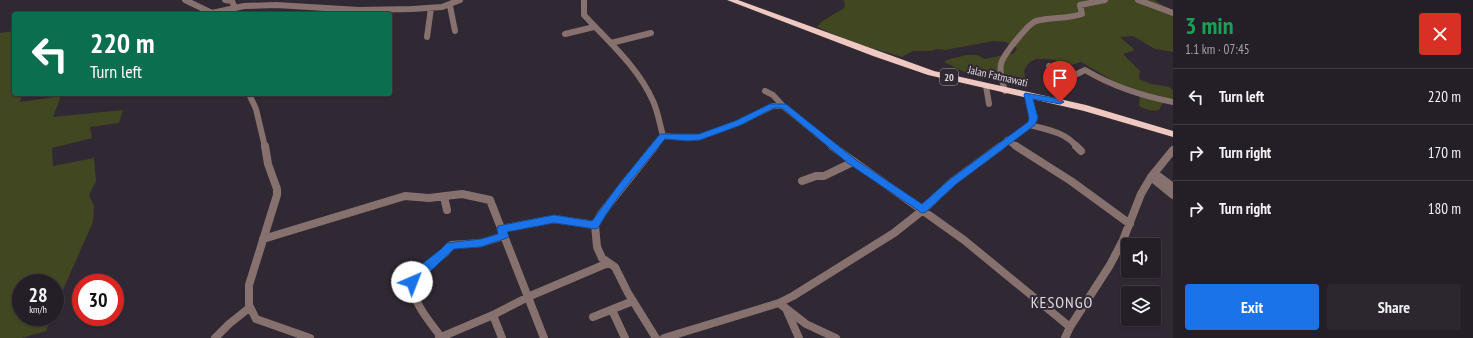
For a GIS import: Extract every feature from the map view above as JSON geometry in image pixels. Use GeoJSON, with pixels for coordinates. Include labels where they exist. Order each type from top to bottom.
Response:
{"type":"FeatureCollection","features":[{"type":"Feature","properties":{"kind":"highway","name":"Jalan Fatmawati"},"geometry":{"type":"LineString","coordinates":[[731,0],[931,73],[1005,91],[1060,102],[1173,134]]}},
{"type":"Feature","properties":{"kind":"street"},"geometry":{"type":"LineString","coordinates":[[187,1],[196,0]]}},
{"type":"Feature","properties":{"kind":"street"},"geometry":{"type":"LineString","coordinates":[[225,0],[232,2],[234,6]]}},
{"type":"Feature","properties":{"kind":"street"},"geometry":{"type":"LineString","coordinates":[[218,12],[248,3],[275,2],[343,9],[383,10],[450,6],[460,0]]}},
{"type":"Feature","properties":{"kind":"street"},"geometry":{"type":"LineString","coordinates":[[584,0],[584,15],[629,64],[653,101],[663,136]]}},
{"type":"Feature","properties":{"kind":"street"},"geometry":{"type":"LineString","coordinates":[[1005,91],[1001,73],[1002,60],[1030,24],[1037,21],[1075,17],[1082,14],[1080,5],[1104,0]]}},
{"type":"Feature","properties":{"kind":"street"},"geometry":{"type":"LineString","coordinates":[[1138,0],[1150,3],[1173,13]]}},
{"type":"Feature","properties":{"kind":"street"},"geometry":{"type":"LineString","coordinates":[[187,1],[208,12]]}},
{"type":"Feature","properties":{"kind":"street"},"geometry":{"type":"LineString","coordinates":[[450,6],[455,31]]}},
{"type":"Feature","properties":{"kind":"street"},"geometry":{"type":"LineString","coordinates":[[428,37],[431,8]]}},
{"type":"Feature","properties":{"kind":"street"},"geometry":{"type":"LineString","coordinates":[[565,34],[594,27]]}},
{"type":"Feature","properties":{"kind":"street"},"geometry":{"type":"LineString","coordinates":[[611,43],[652,33]]}},
{"type":"Feature","properties":{"kind":"street"},"geometry":{"type":"LineString","coordinates":[[1049,66],[1068,85],[1057,88],[1060,102]]}},
{"type":"Feature","properties":{"kind":"street"},"geometry":{"type":"LineString","coordinates":[[1060,77],[1073,76],[1085,70],[1100,80],[1173,102]]}},
{"type":"Feature","properties":{"kind":"street"},"geometry":{"type":"LineString","coordinates":[[986,86],[989,104]]}},
{"type":"Feature","properties":{"kind":"street"},"geometry":{"type":"LineString","coordinates":[[765,91],[773,95],[784,106],[853,162],[964,240],[1070,327]]}},
{"type":"Feature","properties":{"kind":"street"},"geometry":{"type":"LineString","coordinates":[[664,338],[779,303],[793,296],[894,233],[922,210],[952,182],[1007,140],[1030,125],[1033,118],[1028,95]]}},
{"type":"Feature","properties":{"kind":"street"},"geometry":{"type":"LineString","coordinates":[[250,96],[256,109],[264,138],[268,164],[277,189],[276,201],[247,290],[249,308],[256,319],[310,338]]}},
{"type":"Feature","properties":{"kind":"street"},"geometry":{"type":"LineString","coordinates":[[663,136],[688,138],[700,137],[738,123],[773,106],[784,106]]}},
{"type":"Feature","properties":{"kind":"street"},"geometry":{"type":"LineString","coordinates":[[1030,125],[1053,130],[1065,135],[1073,141],[1081,151]]}},
{"type":"Feature","properties":{"kind":"street"},"geometry":{"type":"LineString","coordinates":[[656,338],[633,301],[615,267],[602,258],[597,247],[595,225],[619,191],[663,136]]}},
{"type":"Feature","properties":{"kind":"street"},"geometry":{"type":"LineString","coordinates":[[1007,140],[1071,181],[1130,224]]}},
{"type":"Feature","properties":{"kind":"street"},"geometry":{"type":"LineString","coordinates":[[1065,338],[1070,327],[1110,265],[1130,224],[1141,194],[1153,175],[1173,150]]}},
{"type":"Feature","properties":{"kind":"street"},"geometry":{"type":"LineString","coordinates":[[802,181],[816,176],[824,176],[853,162]]}},
{"type":"Feature","properties":{"kind":"street"},"geometry":{"type":"LineString","coordinates":[[1153,175],[1173,187]]}},
{"type":"Feature","properties":{"kind":"street"},"geometry":{"type":"LineString","coordinates":[[1153,175],[1173,195]]}},
{"type":"Feature","properties":{"kind":"street"},"geometry":{"type":"LineString","coordinates":[[263,239],[405,196],[420,198],[462,194],[490,200],[530,296],[544,338]]}},
{"type":"Feature","properties":{"kind":"street"},"geometry":{"type":"LineString","coordinates":[[444,196],[447,210]]}},
{"type":"Feature","properties":{"kind":"street"},"geometry":{"type":"LineString","coordinates":[[595,225],[554,219],[503,232],[481,243],[451,245],[444,253],[430,263],[412,282],[412,288],[440,338],[530,296],[608,263]]}},
{"type":"Feature","properties":{"kind":"street"},"geometry":{"type":"LineString","coordinates":[[593,317],[633,301]]}},
{"type":"Feature","properties":{"kind":"street"},"geometry":{"type":"LineString","coordinates":[[779,303],[787,311],[820,332],[836,338]]}},
{"type":"Feature","properties":{"kind":"street"},"geometry":{"type":"LineString","coordinates":[[215,338],[229,324],[249,308]]}},
{"type":"Feature","properties":{"kind":"street"},"geometry":{"type":"LineString","coordinates":[[612,310],[625,338]]}},
{"type":"Feature","properties":{"kind":"street"},"geometry":{"type":"LineString","coordinates":[[787,311],[799,338]]}},
{"type":"Feature","properties":{"kind":"street"},"geometry":{"type":"LineString","coordinates":[[493,314],[502,338]]}},
{"type":"Feature","properties":{"kind":"green space"},"geometry":{"type":"Polygon","coordinates":[[[843,0],[1154,0],[1173,11],[1173,52],[1155,49],[1133,36],[1120,37],[1134,49],[1133,51],[1123,54],[1140,71],[1139,79],[1151,84],[1169,87],[1173,90],[1173,98],[1171,101],[1162,104],[1159,110],[1156,111],[1144,108],[1139,106],[1140,94],[1120,85],[1081,62],[1065,67],[1076,77],[1069,82],[1057,73],[1056,60],[1033,60],[1024,71],[1026,80],[1024,82],[1007,80],[1004,75],[993,73],[971,75],[944,62],[966,55],[977,55],[985,59],[1014,53],[1017,48],[1006,42],[993,41],[945,50],[937,49],[931,51],[913,51],[902,57],[854,43],[817,27],[821,22],[844,8],[845,3],[843,0]]]}},
{"type":"Feature","properties":{"kind":"green space"},"geometry":{"type":"Polygon","coordinates":[[[12,31],[12,96],[22,96],[20,102],[61,96],[53,117],[123,110],[119,123],[90,127],[92,138],[52,148],[53,166],[94,158],[96,181],[89,195],[94,206],[93,222],[64,288],[64,274],[12,274],[12,326],[48,326],[46,331],[22,338],[0,338],[0,33],[12,31]]]}},
{"type":"Feature","properties":{"kind":"district","name":"KESONGO"},"geometry":{"type":"Point","coordinates":[1062,302]}},
{"type":"Feature","properties":{"kind":"route"},"geometry":{"type":"LineString","coordinates":[[412,282],[426,267],[442,255],[451,245],[481,243],[504,236],[502,229],[554,219],[595,225],[601,214],[623,185],[663,136],[688,138],[700,137],[738,123],[773,106],[784,106],[799,120],[853,162],[922,210],[952,182],[1032,123],[1033,118],[1028,95],[1060,102]]}}]}
